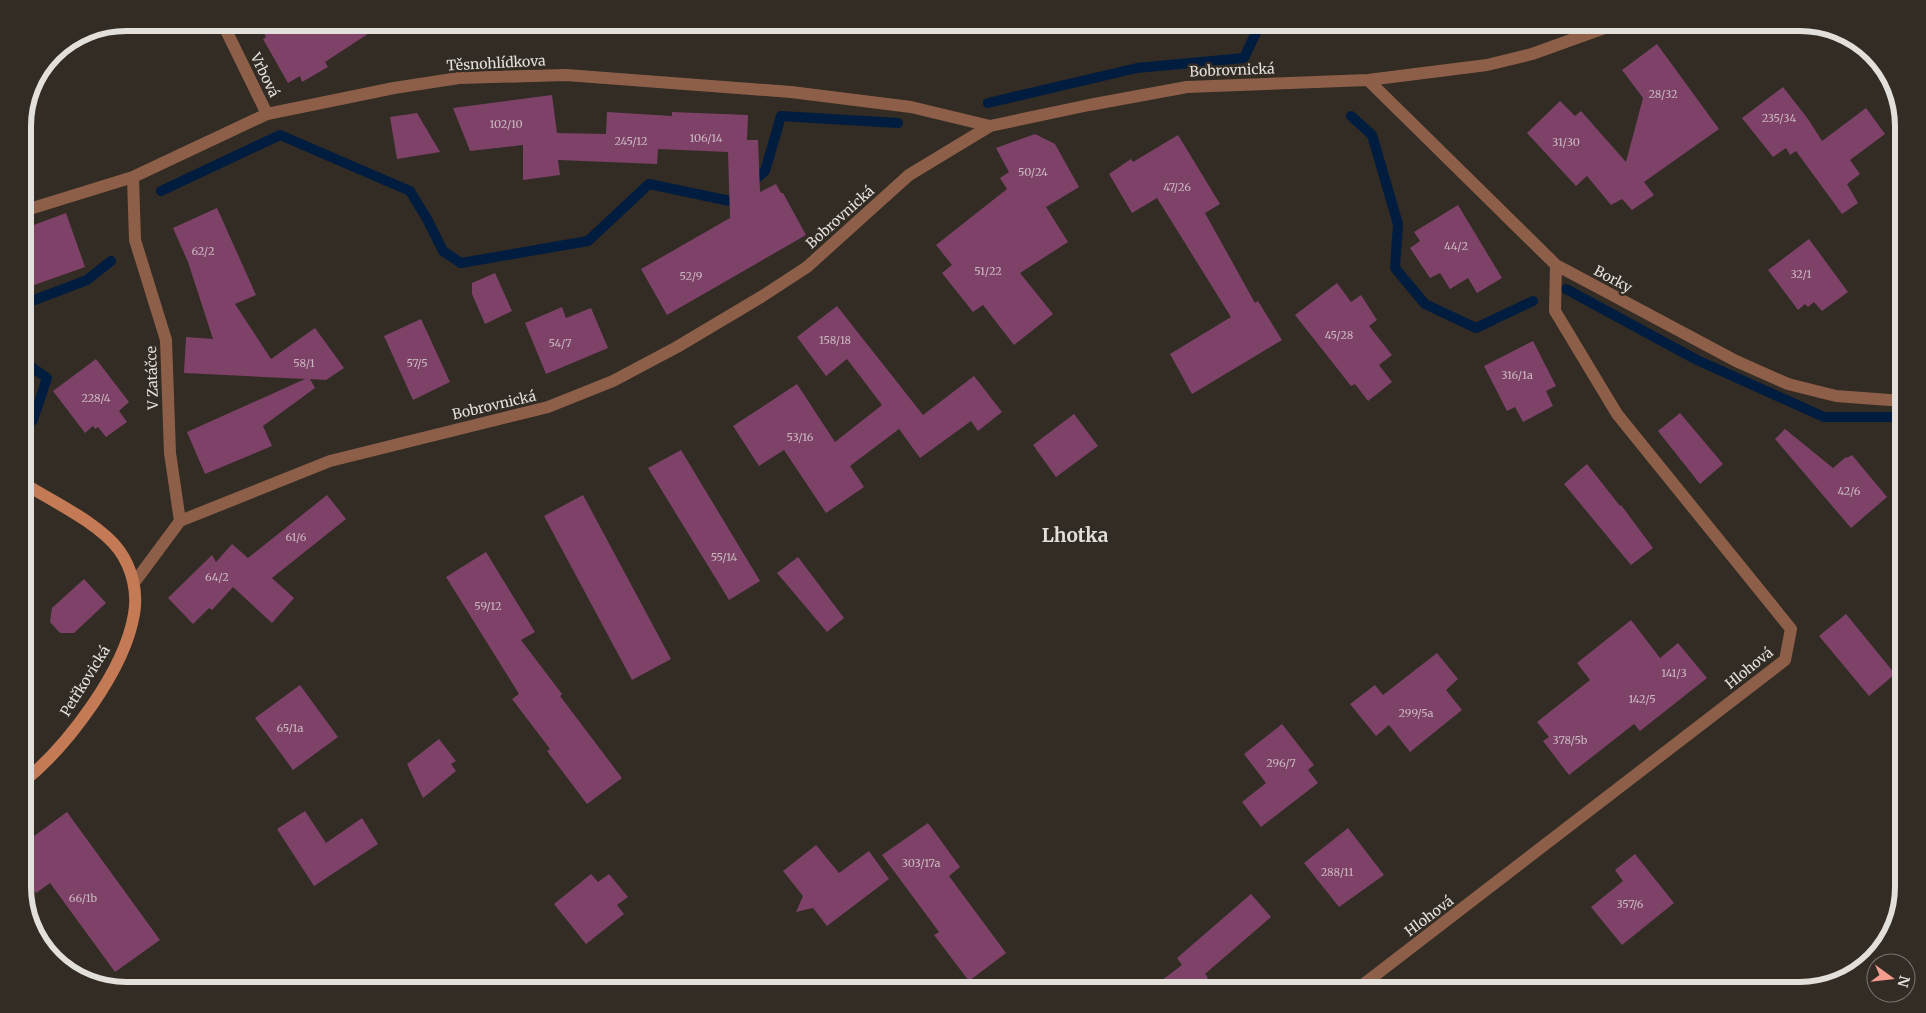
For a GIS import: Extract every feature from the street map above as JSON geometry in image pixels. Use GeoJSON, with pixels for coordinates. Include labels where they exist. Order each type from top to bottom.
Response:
{"type":"FeatureCollection","features":[{"type":"Feature","properties":{"kind":"street","name":"Vrbová"},"geometry":{"type":"LineString","coordinates":[[226,31],[267,114]]}},
{"type":"Feature","properties":{"kind":"street","name":"Bobrovnická"},"geometry":{"type":"LineString","coordinates":[[180,522],[330,461],[548,408],[613,381],[677,347],[807,267],[910,175],[990,126],[1187,87],[1368,80],[1487,65],[1532,54],[1596,31]]}},
{"type":"Feature","properties":{"kind":"street","name":"Těsnohlídkova"},"geometry":{"type":"LineString","coordinates":[[31,209],[133,177],[267,114],[394,88],[460,78],[566,75],[791,92],[911,107],[990,126]]}},
{"type":"Feature","properties":{"kind":"street","name":"Borky"},"geometry":{"type":"LineString","coordinates":[[1368,80],[1556,265],[1736,361],[1788,384],[1836,396],[1895,401]]}},
{"type":"Feature","properties":{"kind":"street","name":"V Zatáčce"},"geometry":{"type":"LineString","coordinates":[[133,177],[135,240],[166,340],[170,453],[180,522]]}},
{"type":"Feature","properties":{"kind":"street","name":"Hlohová"},"geometry":{"type":"LineString","coordinates":[[1366,982],[1785,660],[1792,629],[1617,414],[1555,311],[1556,265]]}},
{"type":"Feature","properties":{"kind":"street","name":"Petřkovická"},"geometry":{"type":"LineString","coordinates":[[31,488],[88,523],[111,540],[124,558],[134,582],[135,604],[132,624],[112,673],[68,736],[31,775]]}},
{"type":"Feature","properties":{"kind":"street"},"geometry":{"type":"LineString","coordinates":[[134,582],[180,522]]}},
{"type":"Feature","properties":{"kind":"building"},"geometry":{"type":"Polygon","coordinates":[[[262,31],[372,31],[325,62],[328,67],[302,82],[300,76],[288,83],[263,39],[266,37],[262,31]]]}},
{"type":"Feature","properties":{"kind":"building"},"geometry":{"type":"Polygon","coordinates":[[[1657,44],[1719,129],[1644,182],[1654,195],[1632,210],[1622,199],[1611,205],[1587,176],[1576,186],[1527,133],[1560,101],[1575,116],[1581,111],[1626,162],[1643,98],[1622,70],[1657,44]]]}},
{"type":"Feature","properties":{"kind":"building"},"geometry":{"type":"Polygon","coordinates":[[[1783,87],[1808,119],[1822,141],[1866,108],[1885,134],[1850,160],[1860,174],[1847,184],[1858,203],[1842,214],[1796,151],[1790,155],[1786,148],[1773,157],[1742,118],[1783,87]]]}},
{"type":"Feature","properties":{"kind":"building"},"geometry":{"type":"Polygon","coordinates":[[[552,95],[557,133],[606,134],[607,112],[672,116],[672,112],[748,115],[747,140],[758,140],[760,192],[776,184],[806,235],[667,315],[641,269],[730,218],[728,152],[658,149],[657,164],[558,160],[560,175],[523,180],[523,145],[470,151],[453,108],[552,95]]]}},
{"type":"Feature","properties":{"kind":"building"},"geometry":{"type":"Polygon","coordinates":[[[417,113],[440,152],[397,159],[390,117],[417,113]]]}},
{"type":"Feature","properties":{"kind":"building"},"geometry":{"type":"Polygon","coordinates":[[[1035,134],[1055,144],[1079,187],[1046,207],[1068,242],[1020,273],[1053,314],[1014,345],[983,305],[973,312],[942,273],[952,265],[936,245],[1007,189],[1000,178],[1009,172],[996,148],[1035,134]]]}},
{"type":"Feature","properties":{"kind":"building"},"geometry":{"type":"Polygon","coordinates":[[[1178,135],[1220,204],[1205,213],[1255,303],[1258,301],[1282,340],[1192,394],[1170,354],[1231,317],[1157,198],[1132,213],[1109,174],[1131,159],[1133,162],[1178,135]]]}},
{"type":"Feature","properties":{"kind":"building"},"geometry":{"type":"Polygon","coordinates":[[[1458,205],[1502,278],[1477,293],[1468,278],[1450,289],[1440,273],[1430,278],[1410,248],[1420,241],[1414,232],[1458,205]]]}},
{"type":"Feature","properties":{"kind":"building"},"geometry":{"type":"Polygon","coordinates":[[[217,208],[256,295],[235,304],[271,359],[315,328],[344,368],[326,380],[310,379],[315,388],[263,426],[272,446],[205,474],[187,432],[305,379],[184,373],[186,337],[213,339],[188,262],[173,228],[217,208]]]}},
{"type":"Feature","properties":{"kind":"building"},"geometry":{"type":"Polygon","coordinates":[[[66,213],[85,267],[31,286],[31,226],[66,213]]]}},
{"type":"Feature","properties":{"kind":"building"},"geometry":{"type":"Polygon","coordinates":[[[1809,239],[1848,292],[1822,311],[1814,302],[1808,307],[1805,304],[1798,310],[1768,270],[1809,239]]]}},
{"type":"Feature","properties":{"kind":"building"},"geometry":{"type":"Polygon","coordinates":[[[495,273],[512,311],[485,324],[472,294],[472,283],[495,273]]]}},
{"type":"Feature","properties":{"kind":"building"},"geometry":{"type":"Polygon","coordinates":[[[1337,283],[1351,302],[1361,295],[1377,320],[1369,326],[1392,355],[1379,365],[1392,382],[1368,401],[1355,384],[1351,386],[1295,315],[1337,283]]]}},
{"type":"Feature","properties":{"kind":"building"},"geometry":{"type":"Polygon","coordinates":[[[837,306],[923,415],[974,376],[1002,412],[978,431],[971,421],[920,458],[899,429],[850,466],[864,487],[826,513],[784,450],[759,466],[733,426],[797,384],[835,442],[882,405],[847,359],[826,376],[797,337],[837,306]]]}},
{"type":"Feature","properties":{"kind":"building"},"geometry":{"type":"Polygon","coordinates":[[[562,307],[566,318],[591,308],[608,348],[546,374],[525,323],[562,307]]]}},
{"type":"Feature","properties":{"kind":"building"},"geometry":{"type":"Polygon","coordinates":[[[421,319],[450,382],[413,400],[384,336],[421,319]]]}},
{"type":"Feature","properties":{"kind":"building"},"geometry":{"type":"Polygon","coordinates":[[[1533,341],[1556,386],[1546,391],[1553,406],[1523,422],[1515,407],[1507,411],[1484,366],[1533,341]]]}},
{"type":"Feature","properties":{"kind":"building"},"geometry":{"type":"Polygon","coordinates":[[[96,359],[129,402],[119,411],[127,422],[106,437],[98,427],[95,429],[93,426],[85,433],[53,391],[96,359]]]}},
{"type":"Feature","properties":{"kind":"building"},"geometry":{"type":"Polygon","coordinates":[[[1680,413],[1723,464],[1700,484],[1658,431],[1680,413]]]}},
{"type":"Feature","properties":{"kind":"building"},"geometry":{"type":"Polygon","coordinates":[[[1074,414],[1098,446],[1056,477],[1033,445],[1074,414]]]}},
{"type":"Feature","properties":{"kind":"building"},"geometry":{"type":"Polygon","coordinates":[[[1785,429],[1833,468],[1846,457],[1852,455],[1887,497],[1851,528],[1775,439],[1785,429]]]}},
{"type":"Feature","properties":{"kind":"building"},"geometry":{"type":"Polygon","coordinates":[[[681,450],[760,581],[729,600],[648,468],[681,450]]]}},
{"type":"Feature","properties":{"kind":"building"},"geometry":{"type":"Polygon","coordinates":[[[1587,464],[1653,548],[1631,565],[1564,484],[1587,464]]]}},
{"type":"Feature","properties":{"kind":"building"},"geometry":{"type":"Polygon","coordinates":[[[327,495],[346,519],[272,578],[294,598],[272,623],[233,587],[212,610],[209,608],[193,624],[168,598],[212,555],[216,562],[232,544],[248,558],[327,495]]]}},
{"type":"Feature","properties":{"kind":"building"},"geometry":{"type":"Polygon","coordinates":[[[583,495],[671,659],[632,680],[544,516],[583,495]]]}},
{"type":"Feature","properties":{"kind":"building"},"geometry":{"type":"Polygon","coordinates":[[[486,552],[535,632],[521,640],[562,694],[560,696],[622,778],[587,804],[547,751],[550,749],[512,699],[519,694],[446,577],[486,552]]]}},
{"type":"Feature","properties":{"kind":"building"},"geometry":{"type":"Polygon","coordinates":[[[798,557],[844,618],[827,632],[777,573],[798,557]]]}},
{"type":"Feature","properties":{"kind":"building"},"geometry":{"type":"Polygon","coordinates":[[[84,579],[106,603],[74,633],[60,633],[50,622],[52,608],[84,579]]]}},
{"type":"Feature","properties":{"kind":"building"},"geometry":{"type":"Polygon","coordinates":[[[1846,614],[1895,674],[1869,696],[1819,636],[1846,614]]]}},
{"type":"Feature","properties":{"kind":"building"},"geometry":{"type":"Polygon","coordinates":[[[1631,620],[1660,658],[1678,643],[1707,678],[1640,731],[1634,724],[1569,775],[1543,741],[1549,737],[1537,722],[1590,680],[1577,663],[1631,620]]]}},
{"type":"Feature","properties":{"kind":"building"},"geometry":{"type":"Polygon","coordinates":[[[1437,653],[1458,679],[1446,690],[1462,710],[1410,752],[1389,725],[1376,736],[1350,704],[1375,685],[1383,695],[1437,653]]]}},
{"type":"Feature","properties":{"kind":"building"},"geometry":{"type":"Polygon","coordinates":[[[300,685],[338,737],[293,770],[255,718],[300,685]]]}},
{"type":"Feature","properties":{"kind":"building"},"geometry":{"type":"Polygon","coordinates":[[[1282,724],[1314,765],[1308,770],[1318,783],[1261,827],[1242,802],[1266,783],[1244,754],[1282,724]]]}},
{"type":"Feature","properties":{"kind":"building"},"geometry":{"type":"Polygon","coordinates":[[[439,739],[456,761],[451,764],[456,771],[423,798],[407,764],[439,739]]]}},
{"type":"Feature","properties":{"kind":"building"},"geometry":{"type":"Polygon","coordinates":[[[305,811],[326,843],[362,818],[378,844],[314,886],[277,829],[305,811]]]}},
{"type":"Feature","properties":{"kind":"building"},"geometry":{"type":"Polygon","coordinates":[[[67,812],[160,940],[115,972],[50,883],[36,893],[31,886],[31,838],[67,812]]]}},
{"type":"Feature","properties":{"kind":"building"},"geometry":{"type":"Polygon","coordinates":[[[928,823],[960,867],[949,876],[1006,953],[969,981],[934,935],[939,932],[882,855],[928,823]]]}},
{"type":"Feature","properties":{"kind":"building"},"geometry":{"type":"Polygon","coordinates":[[[1348,828],[1384,875],[1339,907],[1304,863],[1348,828]]]}},
{"type":"Feature","properties":{"kind":"building"},"geometry":{"type":"Polygon","coordinates":[[[816,845],[839,873],[869,851],[889,879],[827,926],[813,908],[796,912],[803,896],[783,871],[816,845]]]}},
{"type":"Feature","properties":{"kind":"building"},"geometry":{"type":"Polygon","coordinates":[[[1635,854],[1674,903],[1622,945],[1591,907],[1623,881],[1615,870],[1635,854]]]}},
{"type":"Feature","properties":{"kind":"building"},"geometry":{"type":"Polygon","coordinates":[[[591,874],[598,882],[609,874],[628,897],[617,905],[624,914],[586,944],[554,904],[591,874]]]}},
{"type":"Feature","properties":{"kind":"building"},"geometry":{"type":"Polygon","coordinates":[[[1251,894],[1271,917],[1205,974],[1208,978],[1204,982],[1160,982],[1182,965],[1177,958],[1251,894]]]}},
{"type":"Feature","properties":{"kind":"waterway"},"geometry":{"type":"LineString","coordinates":[[988,103],[1137,68],[1244,58],[1257,31]]}},
{"type":"Feature","properties":{"kind":"waterway"},"geometry":{"type":"LineString","coordinates":[[750,184],[765,171],[781,116],[898,123]]}},
{"type":"Feature","properties":{"kind":"waterway"},"geometry":{"type":"LineString","coordinates":[[1351,116],[1372,135],[1398,224],[1395,268],[1425,304],[1476,328],[1533,301]]}},
{"type":"Feature","properties":{"kind":"waterway"},"geometry":{"type":"LineString","coordinates":[[161,191],[280,135],[410,191],[443,251],[461,263],[588,241],[649,184],[730,201],[739,194]]}},
{"type":"Feature","properties":{"kind":"waterway"},"geometry":{"type":"LineString","coordinates":[[31,301],[87,280],[111,261]]}},
{"type":"Feature","properties":{"kind":"waterway"},"geometry":{"type":"LineString","coordinates":[[1566,289],[1697,360],[1824,417],[1895,417]]}},
{"type":"Feature","properties":{"kind":"waterway"},"geometry":{"type":"LineString","coordinates":[[31,367],[47,378],[31,422]]}},
{"type":"Feature","properties":{"kind":"district","name":"Lhotka"},"geometry":{"type":"Point","coordinates":[1075,535]}}]}
